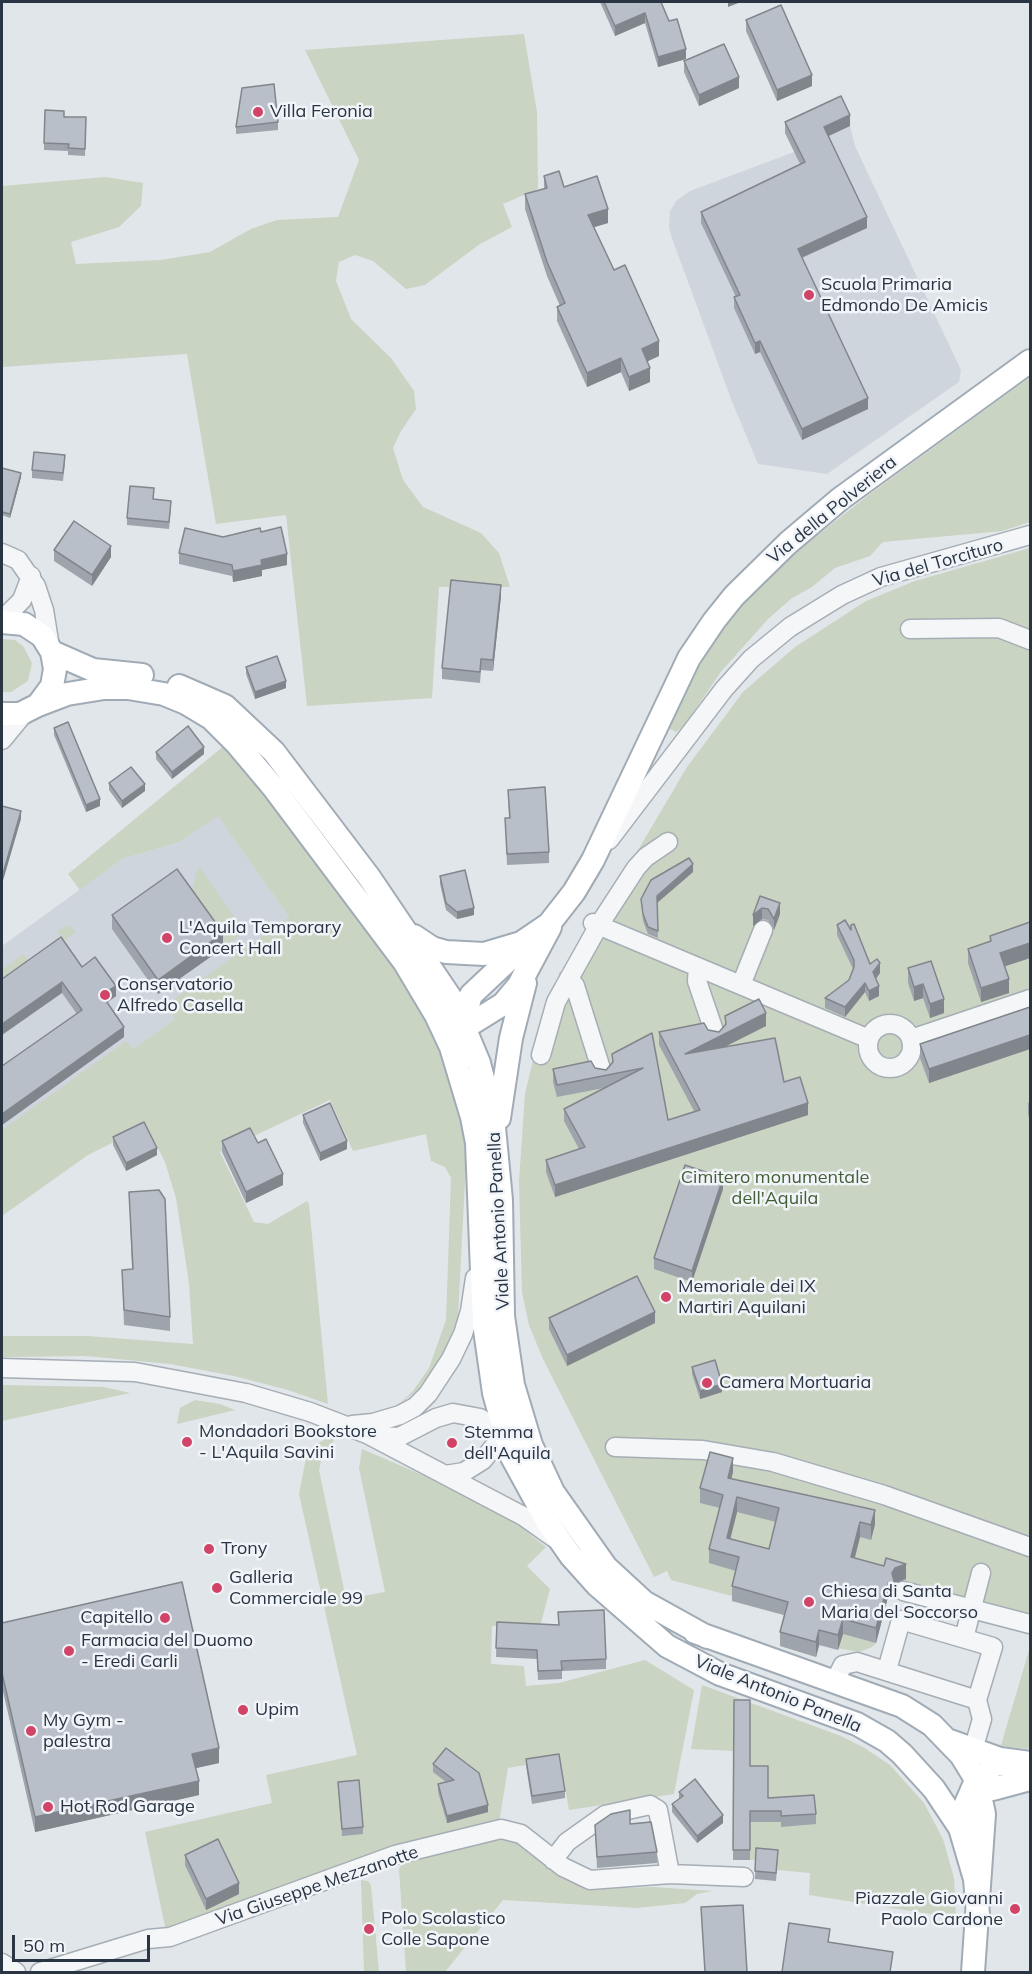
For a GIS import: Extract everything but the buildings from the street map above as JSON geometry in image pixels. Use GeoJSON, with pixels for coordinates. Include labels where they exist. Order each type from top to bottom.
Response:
{"type":"FeatureCollection","features":[{"type":"Feature","properties":{"kind":"main road","name":"Via della Polveriera"},"geometry":{"type":"LineString","coordinates":[[463,1020],[477,1022],[496,1011],[513,993],[530,966],[555,918],[593,860],[659,718],[701,639],[714,621],[760,570],[840,499],[1030,361]]}},
{"type":"Feature","properties":{"kind":"main road"},"geometry":{"type":"LineString","coordinates":[[2,621],[18,622],[30,627],[51,649],[55,663],[54,681],[49,692],[32,708]]}},
{"type":"Feature","properties":{"kind":"main road","name":"Viale Antonio Panella"},"geometry":{"type":"LineString","coordinates":[[51,649],[93,670],[137,675],[172,683],[208,697],[237,716],[289,770],[436,973],[463,1020],[487,1089],[497,1144],[501,1200],[501,1287],[508,1354],[521,1416],[531,1445],[553,1492],[593,1552],[619,1582],[644,1602],[707,1637]]}},
{"type":"Feature","properties":{"kind":"main road","name":"Viale Antonio Panella"},"geometry":{"type":"LineString","coordinates":[[2,714],[32,708],[76,692],[128,687],[164,694],[205,714],[230,736],[262,773],[414,977],[436,1015],[459,1072],[477,1143],[485,1336],[503,1431],[529,1491],[571,1556],[597,1586],[654,1637],[689,1659],[749,1686],[846,1720],[887,1741],[931,1785],[950,1811],[963,1836],[975,1879],[978,1914]]}},
{"type":"Feature","properties":{"kind":"main road","name":"Via della Polveriera"},"geometry":{"type":"LineString","coordinates":[[459,1072],[459,1044],[463,1020],[472,993],[555,918]]}},
{"type":"Feature","properties":{"kind":"main road","name":"Via della Polveriera"},"geometry":{"type":"LineString","coordinates":[[402,924],[432,948],[459,955],[498,952],[537,934]]}},
{"type":"Feature","properties":{"kind":"main road","name":"Via della Polveriera"},"geometry":{"type":"LineString","coordinates":[[497,1144],[511,1038],[530,966]]}},
{"type":"Feature","properties":{"kind":"main road"},"geometry":{"type":"LineString","coordinates":[[414,977],[439,1002],[463,1020]]}},
{"type":"Feature","properties":{"kind":"main road","name":"Viale Antonio Panella"},"geometry":{"type":"LineString","coordinates":[[597,1586],[621,1601],[707,1637],[909,1709],[948,1741],[977,1782],[983,1808],[984,1844],[974,1972]]}},
{"type":"Feature","properties":{"kind":"main road"},"geometry":{"type":"LineString","coordinates":[[948,1741],[973,1750],[1022,1762]]}},
{"type":"Feature","properties":{"kind":"main road"},"geometry":{"type":"LineString","coordinates":[[963,1836],[964,1806],[977,1782],[994,1765],[1022,1762]]}},
{"type":"Feature","properties":{"kind":"main road"},"geometry":{"type":"LineString","coordinates":[[977,1782],[989,1788],[1020,1782]]}},
{"type":"Feature","properties":{"kind":"main road"},"geometry":{"type":"LineString","coordinates":[[983,1808],[996,1793],[1020,1782]]}},
{"type":"Feature","properties":{"kind":"street","name":"Via del Torcituro"},"geometry":{"type":"LineString","coordinates":[[593,860],[724,689],[751,659],[790,627],[862,585],[899,571],[1030,535]]}},
{"type":"Feature","properties":{"kind":"street"},"geometry":{"type":"LineString","coordinates":[[2,553],[18,560],[31,576],[43,605],[51,649]]}},
{"type":"Feature","properties":{"kind":"street"},"geometry":{"type":"LineString","coordinates":[[2,621],[22,600],[29,588],[31,576]]}},
{"type":"Feature","properties":{"kind":"street"},"geometry":{"type":"LineString","coordinates":[[909,629],[999,628],[1030,640]]}},
{"type":"Feature","properties":{"kind":"street"},"geometry":{"type":"LineString","coordinates":[[2,740],[32,708]]}},
{"type":"Feature","properties":{"kind":"street"},"geometry":{"type":"LineString","coordinates":[[659,718],[659,731],[664,739],[673,743],[684,739]]}},
{"type":"Feature","properties":{"kind":"street","name":"Via del Torcituro"},"geometry":{"type":"LineString","coordinates":[[667,764],[648,779],[639,777],[636,770],[652,757],[684,739]]}},
{"type":"Feature","properties":{"kind":"street"},"geometry":{"type":"LineString","coordinates":[[541,1055],[553,1011],[596,924],[636,868],[646,857],[668,842]]}},
{"type":"Feature","properties":{"kind":"street"},"geometry":{"type":"LineString","coordinates":[[596,924],[869,1039]]}},
{"type":"Feature","properties":{"kind":"street"},"geometry":{"type":"LineString","coordinates":[[741,985],[763,930]]}},
{"type":"Feature","properties":{"kind":"street"},"geometry":{"type":"LineString","coordinates":[[698,967],[699,986],[715,1034]]}},
{"type":"Feature","properties":{"kind":"street"},"geometry":{"type":"LineString","coordinates":[[569,978],[575,986],[602,1072]]}},
{"type":"Feature","properties":{"kind":"street"},"geometry":{"type":"LineString","coordinates":[[911,1039],[1030,999]]}},
{"type":"Feature","properties":{"kind":"street"},"geometry":{"type":"LineString","coordinates":[[888,1024],[902,1027],[911,1039],[912,1050],[908,1060],[891,1068],[881,1066],[868,1050],[869,1039],[878,1028],[888,1024]]}},
{"type":"Feature","properties":{"kind":"street"},"geometry":{"type":"LineString","coordinates":[[347,1425],[382,1421],[409,1411],[428,1394],[444,1371],[458,1346],[470,1311],[481,1229]]}},
{"type":"Feature","properties":{"kind":"street"},"geometry":{"type":"LineString","coordinates":[[444,1475],[459,1474],[483,1460],[503,1431],[508,1409],[508,1354]]}},
{"type":"Feature","properties":{"kind":"street"},"geometry":{"type":"LineString","coordinates":[[2,1368],[104,1369],[162,1377],[246,1393],[347,1425],[523,1516],[546,1532],[571,1556]]}},
{"type":"Feature","properties":{"kind":"street"},"geometry":{"type":"LineString","coordinates":[[367,1434],[386,1438],[399,1437],[436,1418],[453,1413],[480,1418],[503,1431],[534,1465],[553,1492]]}},
{"type":"Feature","properties":{"kind":"street"},"geometry":{"type":"LineString","coordinates":[[615,1447],[702,1450],[773,1462],[884,1495],[1030,1547]]}},
{"type":"Feature","properties":{"kind":"street"},"geometry":{"type":"LineString","coordinates":[[964,1638],[981,1573]]}},
{"type":"Feature","properties":{"kind":"street"},"geometry":{"type":"LineString","coordinates":[[903,1591],[1030,1624]]}},
{"type":"Feature","properties":{"kind":"street"},"geometry":{"type":"LineString","coordinates":[[887,1670],[901,1620],[993,1647],[976,1700],[982,1719],[973,1750]]}},
{"type":"Feature","properties":{"kind":"street"},"geometry":{"type":"LineString","coordinates":[[834,1683],[841,1667],[850,1662],[887,1670],[976,1700]]}},
{"type":"Feature","properties":{"kind":"street"},"geometry":{"type":"LineString","coordinates":[[553,1860],[567,1842],[605,1815],[650,1805],[656,1807],[659,1813],[670,1874]]}},
{"type":"Feature","properties":{"kind":"street","name":"Via Giuseppe Mezzanotte"},"geometry":{"type":"LineString","coordinates":[[40,1972],[148,1939],[174,1936],[395,1855],[494,1830],[505,1829],[519,1832],[553,1860],[579,1876],[595,1881],[670,1874],[744,1877]]}},
{"type":"Feature","properties":{"kind":"street"},"geometry":{"type":"LineString","coordinates":[[2,1963],[16,1972]]}},
{"type":"Feature","properties":{"kind":"shaded area","name":"Scuola Primaria Edmondo De Amicis"},"geometry":{"type":"Polygon","coordinates":[[[850,126],[855,146],[961,370],[959,382],[827,474],[758,464],[731,399],[673,241],[669,228],[670,211],[676,201],[690,191],[794,152],[850,126]]]}},
{"type":"Feature","properties":{"kind":"shaded area","name":"Conservatorio Alfredo Casella"},"geometry":{"type":"Polygon","coordinates":[[[218,815],[289,917],[233,958],[242,971],[2,1143],[2,946],[122,859],[179,842],[218,815]]]}},
{"type":"Feature","properties":{"kind":"green space"},"geometry":{"type":"Polygon","coordinates":[[[524,34],[537,112],[538,189],[503,204],[512,227],[480,244],[425,285],[406,289],[373,261],[355,255],[339,262],[336,281],[351,319],[391,358],[414,391],[416,409],[393,448],[403,480],[423,507],[481,533],[499,553],[510,587],[439,587],[432,698],[307,706],[286,515],[216,524],[187,354],[2,367],[2,186],[106,177],[143,183],[141,206],[119,227],[71,242],[76,264],[161,260],[210,252],[251,229],[277,220],[338,217],[359,160],[305,50],[524,34]]]}},
{"type":"Feature","properties":{"kind":"green space"},"geometry":{"type":"Polygon","coordinates":[[[1030,377],[1030,522],[1002,531],[883,542],[870,556],[835,568],[812,587],[792,598],[768,619],[720,673],[684,726],[676,732],[670,729],[697,666],[710,646],[751,595],[787,559],[870,494],[1030,377]]]}},
{"type":"Feature","properties":{"kind":"green space","name":"Cimitero monumentale dell'Aquila"},"geometry":{"type":"Polygon","coordinates":[[[1030,548],[1030,1635],[888,1597],[876,1643],[872,1647],[859,1652],[820,1645],[816,1657],[780,1646],[787,1616],[732,1601],[732,1596],[671,1580],[667,1571],[654,1577],[543,1359],[529,1325],[522,1292],[519,1181],[525,1094],[546,1006],[687,767],[743,692],[795,647],[866,601],[915,581],[1030,548]]]}},
{"type":"Feature","properties":{"kind":"green space"},"geometry":{"type":"Polygon","coordinates":[[[2,639],[15,640],[23,646],[32,663],[28,681],[11,692],[2,692],[2,639]]]}},
{"type":"Feature","properties":{"kind":"green space"},"geometry":{"type":"Polygon","coordinates":[[[225,745],[391,961],[429,1019],[453,1080],[467,1144],[458,1316],[449,1342],[431,1374],[416,1391],[395,1408],[413,1391],[429,1368],[446,1320],[451,1178],[445,1167],[431,1161],[426,1134],[353,1151],[330,1100],[220,1152],[254,1222],[268,1224],[307,1201],[309,1204],[328,1404],[288,1390],[234,1376],[170,1364],[85,1356],[2,1357],[2,1336],[87,1336],[193,1344],[189,1283],[176,1198],[165,1162],[146,1126],[88,1155],[2,1216],[2,1130],[126,1041],[133,1049],[175,1019],[166,1005],[289,917],[218,816],[179,842],[122,859],[80,890],[68,874],[225,745]]]}},
{"type":"Feature","properties":{"kind":"green space"},"geometry":{"type":"Polygon","coordinates":[[[200,868],[245,932],[226,945],[191,896],[197,870],[200,868]]]}},
{"type":"Feature","properties":{"kind":"green space"},"geometry":{"type":"Polygon","coordinates":[[[70,925],[76,932],[2,985],[2,970],[23,954],[28,960],[61,937],[57,931],[70,925]]]}},
{"type":"Feature","properties":{"kind":"green space"},"geometry":{"type":"Polygon","coordinates":[[[2,1385],[104,1387],[130,1393],[2,1421],[2,1385]]]}},
{"type":"Feature","properties":{"kind":"green space"},"geometry":{"type":"Polygon","coordinates":[[[195,1400],[220,1404],[235,1410],[177,1424],[180,1408],[195,1400]]]}},
{"type":"Feature","properties":{"kind":"green space"},"geometry":{"type":"Polygon","coordinates":[[[331,1436],[334,1440],[322,1456],[319,1470],[346,1599],[385,1592],[359,1468],[362,1449],[427,1477],[516,1523],[546,1547],[527,1566],[550,1589],[540,1627],[492,1626],[491,1664],[524,1666],[526,1686],[559,1683],[645,1660],[694,1690],[674,1794],[569,1810],[560,1759],[508,1768],[499,1823],[166,1931],[145,1832],[272,1803],[266,1775],[357,1755],[299,1494],[306,1458],[317,1444],[331,1436]]]}},
{"type":"Feature","properties":{"kind":"green space"},"geometry":{"type":"Polygon","coordinates":[[[1030,1647],[1030,1749],[1001,1746],[1006,1728],[1030,1647]]]}},
{"type":"Feature","properties":{"kind":"green space"},"geometry":{"type":"Polygon","coordinates":[[[702,1685],[841,1736],[890,1765],[924,1803],[943,1839],[954,1878],[956,1918],[809,1895],[810,1873],[777,1870],[778,1857],[750,1860],[750,1822],[768,1792],[768,1777],[750,1777],[734,1751],[691,1749],[702,1685]]]}},
{"type":"Feature","properties":{"kind":"green space"},"geometry":{"type":"Polygon","coordinates":[[[502,1837],[516,1839],[556,1871],[584,1887],[595,1889],[653,1887],[713,1891],[697,1894],[685,1903],[637,1908],[503,1900],[445,1972],[406,1972],[399,1869],[405,1859],[502,1837]]]}},
{"type":"Feature","properties":{"kind":"green space","name":"Polo Scolastico Colle Sapone"},"geometry":{"type":"Polygon","coordinates":[[[361,1880],[368,1881],[371,1885],[379,1972],[364,1972],[361,1880]]]}},
{"type":"Feature","properties":{"kind":"place","name":"Villa Feronia"},"geometry":{"type":"Point","coordinates":[258,112]}},
{"type":"Feature","properties":{"kind":"place","name":"Scuola Primaria Edmondo De Amicis"},"geometry":{"type":"Point","coordinates":[809,295]}},
{"type":"Feature","properties":{"kind":"place","name":"L'Aquila Temporary Concert Hall"},"geometry":{"type":"Point","coordinates":[167,938]}},
{"type":"Feature","properties":{"kind":"place","name":"Conservatorio Alfredo Casella"},"geometry":{"type":"Point","coordinates":[105,995]}},
{"type":"Feature","properties":{"kind":"place","name":"Memoriale dei IX Martiri Aquilani"},"geometry":{"type":"Point","coordinates":[666,1297]}},
{"type":"Feature","properties":{"kind":"place","name":"Camera Mortuaria"},"geometry":{"type":"Point","coordinates":[707,1383]}},
{"type":"Feature","properties":{"kind":"place","name":"Mondadori Bookstore - L'Aquila Savini"},"geometry":{"type":"Point","coordinates":[187,1442]}},
{"type":"Feature","properties":{"kind":"place","name":"Stemma dell'Aquila"},"geometry":{"type":"Point","coordinates":[452,1443]}},
{"type":"Feature","properties":{"kind":"place","name":"Trony"},"geometry":{"type":"Point","coordinates":[209,1549]}},
{"type":"Feature","properties":{"kind":"place","name":"Galleria Commerciale 99"},"geometry":{"type":"Point","coordinates":[217,1588]}},
{"type":"Feature","properties":{"kind":"place","name":"Chiesa di Santa Maria del Soccorso"},"geometry":{"type":"Point","coordinates":[809,1602]}},
{"type":"Feature","properties":{"kind":"place","name":"Capitello"},"geometry":{"type":"Point","coordinates":[165,1618]}},
{"type":"Feature","properties":{"kind":"place","name":"Farmacia del Duomo - Eredi Carli"},"geometry":{"type":"Point","coordinates":[69,1651]}},
{"type":"Feature","properties":{"kind":"place","name":"Upim"},"geometry":{"type":"Point","coordinates":[243,1710]}},
{"type":"Feature","properties":{"kind":"place","name":"My Gym - palestra"},"geometry":{"type":"Point","coordinates":[31,1731]}},
{"type":"Feature","properties":{"kind":"place","name":"Hot Rod Garage"},"geometry":{"type":"Point","coordinates":[48,1807]}},
{"type":"Feature","properties":{"kind":"place","name":"Piazzale Giovanni Paolo Cardone"},"geometry":{"type":"Point","coordinates":[1015,1909]}},
{"type":"Feature","properties":{"kind":"place","name":"Polo Scolastico Colle Sapone"},"geometry":{"type":"Point","coordinates":[369,1929]}}]}
